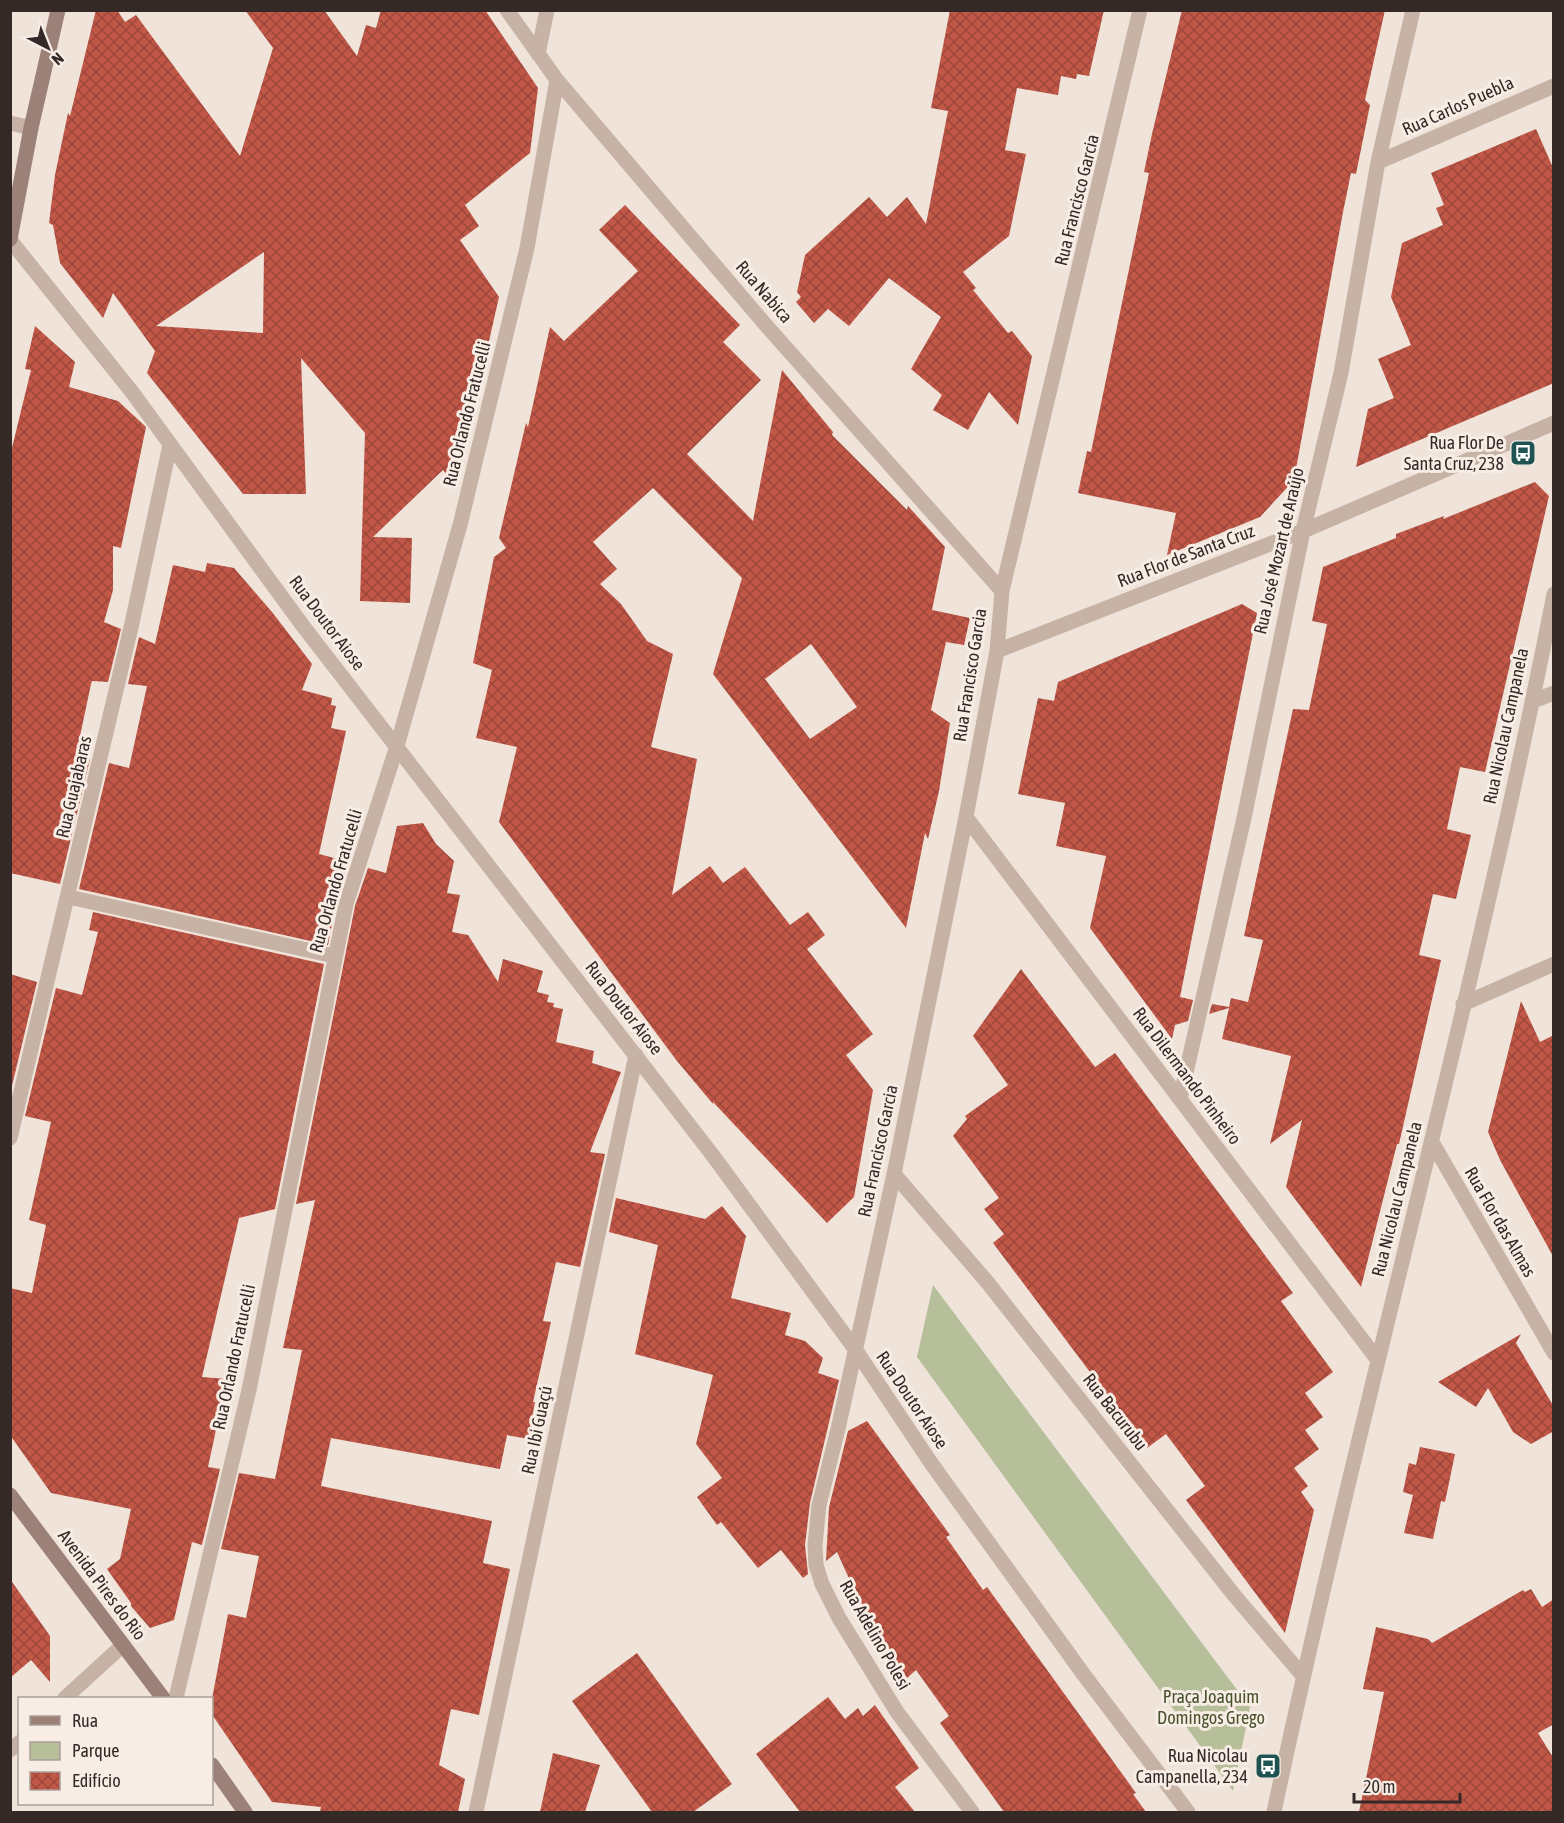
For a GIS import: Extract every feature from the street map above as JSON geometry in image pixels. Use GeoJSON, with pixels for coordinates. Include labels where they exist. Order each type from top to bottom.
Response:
{"type":"FeatureCollection","features":[{"type":"Feature","properties":{"kind":"main road"},"geometry":{"type":"LineString","coordinates":[[10,240],[31,128],[58,10]]}},
{"type":"Feature","properties":{"kind":"main road","name":"Avenida Pires do Rio"},"geometry":{"type":"LineString","coordinates":[[10,1495],[162,1697]]}},
{"type":"Feature","properties":{"kind":"main road"},"geometry":{"type":"LineString","coordinates":[[213,1767],[245,1812]]}},
{"type":"Feature","properties":{"kind":"street","name":"Rua Nabica"},"geometry":{"type":"LineString","coordinates":[[507,10],[557,80],[764,323],[1002,591]]}},
{"type":"Feature","properties":{"kind":"street"},"geometry":{"type":"LineString","coordinates":[[538,54],[547,10]]}},
{"type":"Feature","properties":{"kind":"street","name":"Rua Francisco Garcia"},"geometry":{"type":"LineString","coordinates":[[855,1349],[894,1174],[966,817],[997,651],[1002,591],[1140,10]]}},
{"type":"Feature","properties":{"kind":"street","name":"Rua José Mozart de Araújo"},"geometry":{"type":"LineString","coordinates":[[1180,1099],[1244,818],[1303,531],[1341,373],[1378,162],[1413,10]]}},
{"type":"Feature","properties":{"kind":"street","name":"Rua Orlando Fratucelli"},"geometry":{"type":"LineString","coordinates":[[177,1697],[249,1390],[346,904],[398,746],[460,525],[527,248],[557,80]]}},
{"type":"Feature","properties":{"kind":"street","name":"Rua Carlos Puebla"},"geometry":{"type":"LineString","coordinates":[[1378,162],[1554,86]]}},
{"type":"Feature","properties":{"kind":"street"},"geometry":{"type":"LineString","coordinates":[[10,123],[31,128]]}},
{"type":"Feature","properties":{"kind":"street","name":"Rua Doutor Aiose"},"geometry":{"type":"LineString","coordinates":[[10,240],[66,306],[303,626],[636,1055],[855,1349],[938,1473],[1084,1675],[1188,1812]]}},
{"type":"Feature","properties":{"kind":"street","name":"Rua Flor de Santa Cruz"},"geometry":{"type":"LineString","coordinates":[[997,651],[1303,531],[1554,423]]}},
{"type":"Feature","properties":{"kind":"street","name":"Rua Guajabaras"},"geometry":{"type":"LineString","coordinates":[[10,1138],[69,897],[170,445]]}},
{"type":"Feature","properties":{"kind":"street","name":"Rua Nicolau Campanela"},"geometry":{"type":"LineString","coordinates":[[1274,1812],[1377,1359],[1432,1142],[1533,701],[1554,594]]}},
{"type":"Feature","properties":{"kind":"street"},"geometry":{"type":"LineString","coordinates":[[1533,701],[1554,693]]}},
{"type":"Feature","properties":{"kind":"street","name":"Rua Dilermando Pinheiro"},"geometry":{"type":"LineString","coordinates":[[966,817],[1377,1359]]}},
{"type":"Feature","properties":{"kind":"street"},"geometry":{"type":"LineString","coordinates":[[69,897],[334,956]]}},
{"type":"Feature","properties":{"kind":"street"},"geometry":{"type":"LineString","coordinates":[[1463,1004],[1554,964]]}},
{"type":"Feature","properties":{"kind":"street","name":"Rua Ibi Guaçú"},"geometry":{"type":"LineString","coordinates":[[476,1812],[636,1055]]}},
{"type":"Feature","properties":{"kind":"street","name":"Rua Flor das Almas"},"geometry":{"type":"LineString","coordinates":[[1432,1142],[1554,1353]]}},
{"type":"Feature","properties":{"kind":"street","name":"Rua Bacurubu"},"geometry":{"type":"LineString","coordinates":[[894,1174],[988,1283],[1234,1595],[1303,1677]]}},
{"type":"Feature","properties":{"kind":"street","name":"Rua Adelino Polesi"},"geometry":{"type":"LineString","coordinates":[[855,1349],[819,1505],[814,1545],[816,1565],[839,1618],[897,1712],[972,1812]]}},
{"type":"Feature","properties":{"kind":"street"},"geometry":{"type":"LineString","coordinates":[[66,1697],[123,1645]]}},
{"type":"Feature","properties":{"kind":"green space","name":"Praça Joaquim Domingos Grego"},"geometry":{"type":"Polygon","coordinates":[[[933,1285],[1250,1707],[1233,1791],[917,1357],[933,1285]]]}},
{"type":"Feature","properties":{"kind":"building"},"geometry":{"type":"Polygon","coordinates":[[[96,10],[117,10],[125,22],[136,15],[240,156],[273,48],[245,10],[324,10],[357,56],[366,25],[376,28],[381,10],[485,10],[538,88],[530,153],[465,205],[479,226],[460,240],[499,297],[456,486],[443,470],[373,537],[412,538],[410,603],[360,601],[365,433],[301,358],[306,494],[243,494],[147,373],[155,351],[113,293],[103,318],[60,263],[53,225],[49,223],[55,175],[68,113],[70,116],[96,10]],[[264,252],[156,326],[263,333],[264,252]]]}},
{"type":"Feature","properties":{"kind":"building"},"geometry":{"type":"Polygon","coordinates":[[[950,10],[1104,10],[1089,76],[1077,74],[1076,79],[1061,76],[1058,95],[1017,88],[1005,150],[1026,154],[1009,236],[963,272],[976,288],[973,290],[1008,333],[1012,331],[1032,356],[1018,425],[989,392],[968,430],[933,410],[942,395],[911,369],[941,317],[889,278],[849,326],[828,309],[814,323],[796,302],[801,297],[797,292],[805,255],[869,197],[887,217],[907,197],[926,224],[948,111],[931,108],[950,10]]]}},
{"type":"Feature","properties":{"kind":"building"},"geometry":{"type":"Polygon","coordinates":[[[1182,10],[1385,10],[1365,100],[1370,105],[1356,174],[1351,173],[1343,212],[1294,480],[1260,517],[1167,555],[1176,513],[1078,493],[1087,451],[1091,452],[1149,173],[1144,172],[1182,10]]]}},
{"type":"Feature","properties":{"kind":"building"},"geometry":{"type":"Polygon","coordinates":[[[1536,129],[1554,170],[1554,383],[1356,467],[1368,409],[1394,398],[1378,359],[1411,345],[1391,297],[1402,243],[1443,225],[1436,208],[1444,205],[1431,173],[1536,129]]]}},
{"type":"Feature","properties":{"kind":"building"},"geometry":{"type":"Polygon","coordinates":[[[625,205],[740,325],[723,342],[761,380],[687,454],[753,521],[782,370],[833,432],[832,435],[907,510],[908,506],[945,547],[932,610],[970,618],[964,645],[946,642],[931,710],[950,723],[939,791],[928,839],[925,833],[906,928],[713,674],[742,578],[653,488],[593,542],[617,569],[600,584],[621,604],[647,641],[673,654],[651,747],[697,759],[672,895],[710,866],[723,883],[745,867],[790,925],[808,912],[825,935],[807,949],[873,1034],[846,1055],[873,1090],[854,1197],[827,1223],[713,1102],[713,1104],[677,1061],[499,822],[517,747],[476,738],[492,670],[473,663],[494,557],[506,548],[499,538],[526,423],[528,427],[550,327],[564,341],[638,271],[599,230],[625,205]],[[811,644],[765,679],[810,739],[857,707],[811,644]]]}},
{"type":"Feature","properties":{"kind":"building"},"geometry":{"type":"Polygon","coordinates":[[[35,326],[75,362],[69,387],[118,401],[146,427],[121,548],[113,546],[113,590],[104,622],[121,629],[108,682],[92,681],[91,684],[76,755],[90,759],[60,884],[10,873],[10,456],[31,370],[25,369],[35,326]]]}},
{"type":"Feature","properties":{"kind":"building"},"geometry":{"type":"Polygon","coordinates":[[[1535,482],[1549,496],[1485,772],[1460,767],[1447,829],[1471,835],[1456,899],[1433,894],[1419,955],[1441,960],[1399,1144],[1397,1144],[1361,1287],[1286,1187],[1302,1120],[1270,1144],[1291,1056],[1222,1039],[1229,1008],[1209,1014],[1212,1004],[1229,1007],[1231,998],[1248,1002],[1263,940],[1244,936],[1293,709],[1309,710],[1327,624],[1312,621],[1323,567],[1396,538],[1396,534],[1444,516],[1443,519],[1535,482]]]}},
{"type":"Feature","properties":{"kind":"building"},"geometry":{"type":"Polygon","coordinates":[[[207,563],[234,568],[272,612],[312,664],[302,690],[332,698],[331,705],[336,706],[331,728],[346,731],[319,854],[349,862],[336,902],[328,945],[79,889],[109,763],[129,768],[147,686],[128,684],[139,637],[155,644],[173,565],[205,572],[207,563]]]}},
{"type":"Feature","properties":{"kind":"building"},"geometry":{"type":"Polygon","coordinates":[[[1242,604],[1257,613],[1180,997],[1193,1000],[1188,1021],[1175,1025],[1172,1039],[1090,928],[1106,856],[1056,846],[1065,803],[1018,794],[1038,698],[1054,701],[1058,682],[1242,604]]]}},
{"type":"Feature","properties":{"kind":"building"},"geometry":{"type":"Polygon","coordinates":[[[423,823],[436,844],[454,861],[447,893],[460,895],[452,932],[468,935],[498,982],[503,959],[543,971],[537,992],[549,995],[547,1002],[554,1003],[553,1007],[563,1009],[556,1042],[594,1051],[592,1063],[621,1072],[590,1152],[605,1154],[580,1267],[556,1262],[543,1321],[551,1322],[533,1402],[535,1402],[528,1439],[507,1435],[500,1469],[331,1438],[321,1486],[492,1521],[483,1563],[510,1569],[479,1715],[451,1709],[439,1765],[465,1779],[458,1812],[320,1812],[321,1807],[272,1802],[213,1716],[212,1697],[228,1614],[246,1618],[259,1556],[221,1549],[239,1473],[275,1479],[302,1350],[283,1348],[315,1200],[296,1204],[355,906],[368,868],[386,873],[397,826],[423,823]]]}},
{"type":"Feature","properties":{"kind":"building"},"geometry":{"type":"Polygon","coordinates":[[[93,912],[324,964],[275,1209],[239,1218],[202,1377],[227,1379],[208,1467],[220,1469],[202,1545],[192,1542],[174,1620],[150,1628],[131,1606],[107,1569],[120,1559],[131,1509],[51,1493],[10,1435],[10,1288],[32,1293],[46,1225],[29,1220],[51,1122],[25,1116],[56,988],[82,995],[98,932],[89,930],[93,912]]]}},
{"type":"Feature","properties":{"kind":"building"},"geometry":{"type":"Polygon","coordinates":[[[1021,969],[1095,1067],[1115,1053],[1293,1293],[1281,1301],[1333,1372],[1305,1393],[1323,1417],[1305,1430],[1319,1449],[1294,1468],[1308,1486],[1301,1492],[1314,1510],[1285,1633],[1186,1500],[1205,1486],[1166,1434],[1147,1448],[993,1243],[1004,1234],[984,1209],[999,1198],[953,1136],[967,1119],[965,1116],[1008,1085],[973,1036],[1021,969]]]}},
{"type":"Feature","properties":{"kind":"building"},"geometry":{"type":"Polygon","coordinates":[[[10,974],[37,982],[10,1094],[10,974]]]}},
{"type":"Feature","properties":{"kind":"building"},"geometry":{"type":"Polygon","coordinates":[[[1521,1001],[1540,1042],[1554,1035],[1554,1258],[1500,1160],[1488,1132],[1521,1001]]]}},
{"type":"Feature","properties":{"kind":"building"},"geometry":{"type":"Polygon","coordinates":[[[616,1198],[705,1219],[722,1206],[746,1236],[731,1298],[791,1313],[785,1335],[805,1341],[823,1358],[818,1373],[839,1380],[810,1503],[805,1545],[808,1574],[803,1578],[781,1550],[758,1568],[721,1522],[717,1525],[697,1497],[722,1478],[696,1444],[713,1375],[635,1354],[658,1245],[609,1232],[616,1198]]]}},
{"type":"Feature","properties":{"kind":"building"},"geometry":{"type":"Polygon","coordinates":[[[1521,1334],[1516,1343],[1554,1407],[1554,1431],[1531,1444],[1513,1432],[1488,1388],[1476,1407],[1438,1382],[1521,1334]]]}},
{"type":"Feature","properties":{"kind":"building"},"geometry":{"type":"Polygon","coordinates":[[[867,1421],[950,1535],[946,1537],[983,1590],[987,1587],[1136,1793],[1133,1794],[1146,1812],[1004,1812],[940,1723],[949,1716],[916,1670],[907,1678],[857,1596],[837,1552],[826,1561],[829,1507],[848,1431],[867,1421]]]}},
{"type":"Feature","properties":{"kind":"building"},"geometry":{"type":"Polygon","coordinates":[[[1420,1447],[1455,1454],[1445,1502],[1441,1501],[1433,1539],[1404,1533],[1413,1495],[1403,1492],[1409,1463],[1416,1465],[1420,1447]]]}},
{"type":"Feature","properties":{"kind":"building"},"geometry":{"type":"Polygon","coordinates":[[[10,1579],[50,1636],[50,1682],[31,1660],[10,1678],[10,1579]]]}},
{"type":"Feature","properties":{"kind":"building"},"geometry":{"type":"Polygon","coordinates":[[[1531,1589],[1542,1607],[1554,1599],[1554,1724],[1538,1733],[1554,1759],[1554,1812],[1359,1812],[1384,1692],[1363,1689],[1376,1627],[1428,1639],[1432,1643],[1523,1590],[1525,1592],[1531,1589]]]}},
{"type":"Feature","properties":{"kind":"building"},"geometry":{"type":"Polygon","coordinates":[[[637,1653],[732,1784],[693,1812],[652,1812],[572,1701],[637,1653]]]}},
{"type":"Feature","properties":{"kind":"building"},"geometry":{"type":"Polygon","coordinates":[[[828,1697],[845,1719],[858,1708],[863,1716],[875,1705],[919,1768],[895,1787],[915,1812],[800,1812],[756,1754],[828,1697]]]}},
{"type":"Feature","properties":{"kind":"building"},"geometry":{"type":"Polygon","coordinates":[[[553,1753],[600,1765],[585,1812],[540,1812],[553,1753]]]}},
{"type":"Feature","properties":{"kind":"place","name":"Rua Flor De Santa Cruz, 238"},"geometry":{"type":"Point","coordinates":[1523,453]}},
{"type":"Feature","properties":{"kind":"place","name":"Rua Nicolau Campanella, 234"},"geometry":{"type":"Point","coordinates":[1268,1766]}}]}
